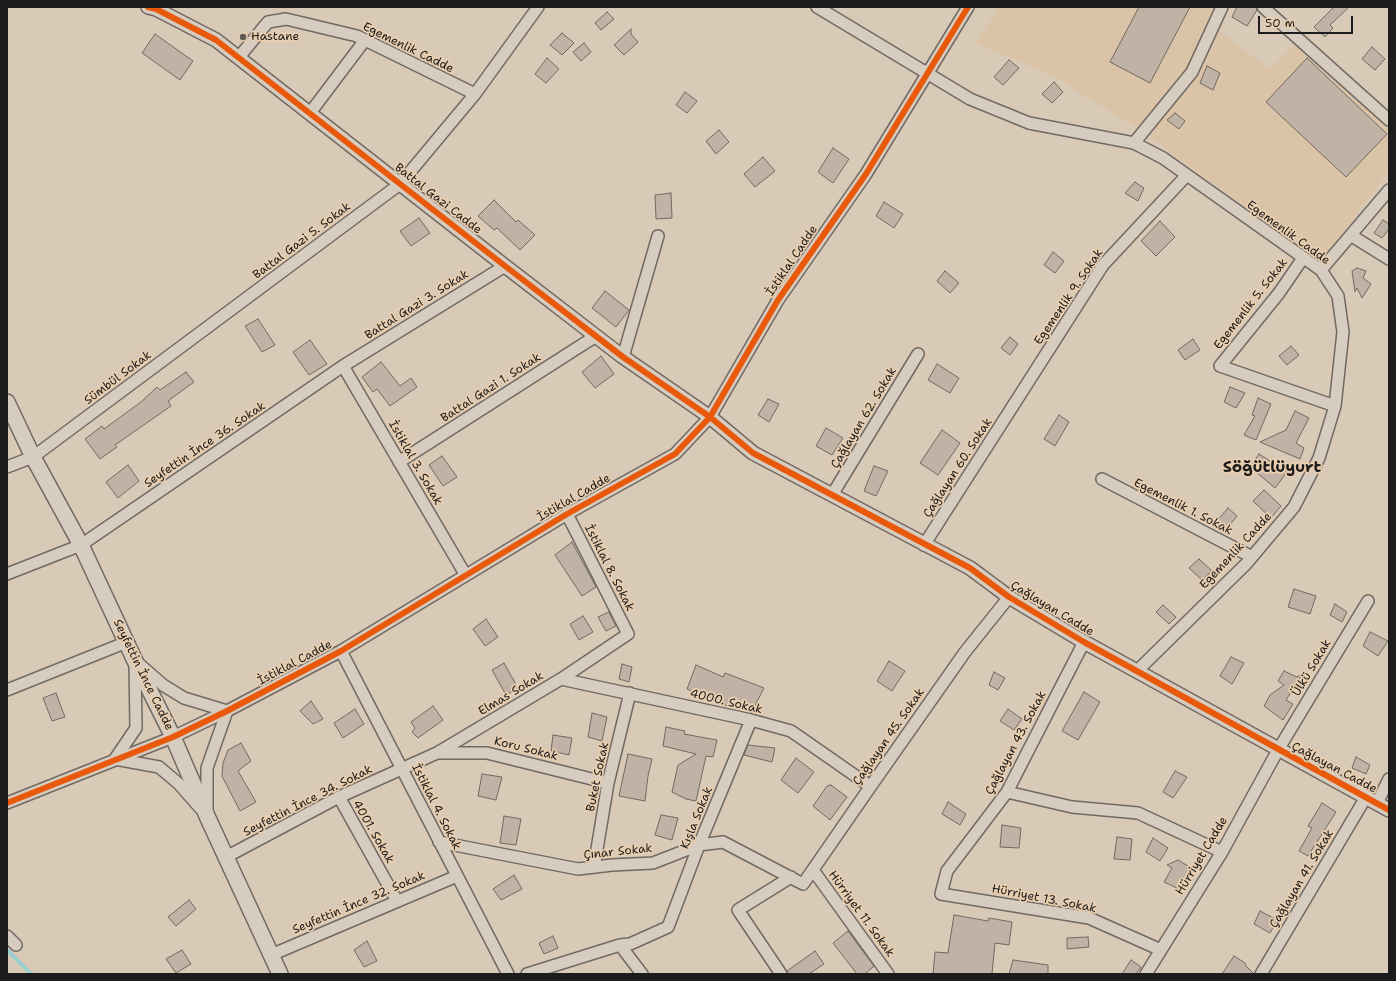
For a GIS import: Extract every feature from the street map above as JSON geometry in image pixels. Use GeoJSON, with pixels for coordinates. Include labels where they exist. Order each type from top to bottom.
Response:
{"type":"FeatureCollection","features":[{"type":"Feature","properties":{"kind":"main road","name":"Seyfettin İnce Cadde"},"geometry":{"type":"LineString","coordinates":[[7,402],[33,457],[81,545],[135,661],[173,737],[207,816],[280,974]]}},
{"type":"Feature","properties":{"kind":"street","name":"Battal Gazi Cadde"},"geometry":{"type":"LineString","coordinates":[[148,7],[156,9],[216,40],[596,336],[710,417]]}},
{"type":"Feature","properties":{"kind":"street"},"geometry":{"type":"LineString","coordinates":[[475,94],[538,7]]}},
{"type":"Feature","properties":{"kind":"street","name":"Egemenlik Cadde"},"geometry":{"type":"LineString","coordinates":[[817,7],[970,99],[1029,123],[1134,143],[1163,158],[1186,176],[1321,270],[1338,296],[1343,332],[1335,406],[1319,458],[1294,506],[1252,557],[1137,671]]}},
{"type":"Feature","properties":{"kind":"street","name":"İstiklal Cadde"},"geometry":{"type":"LineString","coordinates":[[7,803],[173,737],[227,711],[341,651],[465,574],[566,514],[675,454],[710,417],[778,300],[866,174],[968,7]]}},
{"type":"Feature","properties":{"kind":"street"},"geometry":{"type":"LineString","coordinates":[[1134,143],[1192,72],[1222,7]]}},
{"type":"Feature","properties":{"kind":"street"},"geometry":{"type":"LineString","coordinates":[[1263,7],[1389,120]]}},
{"type":"Feature","properties":{"kind":"street","name":"Egemenlik Cadde"},"geometry":{"type":"LineString","coordinates":[[238,57],[268,22],[286,19],[357,36],[475,94]]}},
{"type":"Feature","properties":{"kind":"street"},"geometry":{"type":"LineString","coordinates":[[310,113],[365,40]]}},
{"type":"Feature","properties":{"kind":"street","name":"Battal Gazi 5. Sokak"},"geometry":{"type":"LineString","coordinates":[[218,319],[400,184],[475,94]]}},
{"type":"Feature","properties":{"kind":"street","name":"Egemenlik 9. Sokak"},"geometry":{"type":"LineString","coordinates":[[1014,405],[1103,265],[1186,176]]}},
{"type":"Feature","properties":{"kind":"street"},"geometry":{"type":"LineString","coordinates":[[1321,270],[1352,236],[1389,190]]}},
{"type":"Feature","properties":{"kind":"street"},"geometry":{"type":"LineString","coordinates":[[623,356],[658,236]]}},
{"type":"Feature","properties":{"kind":"street"},"geometry":{"type":"LineString","coordinates":[[1352,236],[1389,259]]}},
{"type":"Feature","properties":{"kind":"street","name":"Egemenlik 5. Sokak"},"geometry":{"type":"LineString","coordinates":[[1304,258],[1220,366],[1335,406]]}},
{"type":"Feature","properties":{"kind":"street","name":"Battal Gazi 3. Sokak"},"geometry":{"type":"LineString","coordinates":[[343,366],[505,266]]}},
{"type":"Feature","properties":{"kind":"street","name":"Sümbül Sokak"},"geometry":{"type":"LineString","coordinates":[[7,467],[33,457],[218,319]]}},
{"type":"Feature","properties":{"kind":"street","name":"Battal Gazi 1. Sokak"},"geometry":{"type":"LineString","coordinates":[[399,462],[596,336]]}},
{"type":"Feature","properties":{"kind":"street","name":"Çağlayan 62. Sokak"},"geometry":{"type":"LineString","coordinates":[[832,496],[918,354]]}},
{"type":"Feature","properties":{"kind":"street","name":"İstiklal 3. Sokak"},"geometry":{"type":"LineString","coordinates":[[343,366],[465,574]]}},
{"type":"Feature","properties":{"kind":"street","name":"Seyfettin İnce 36. Sokak"},"geometry":{"type":"LineString","coordinates":[[7,574],[81,545],[343,366]]}},
{"type":"Feature","properties":{"kind":"street","name":"Çağlayan 60. Sokak"},"geometry":{"type":"LineString","coordinates":[[924,545],[1014,405]]}},
{"type":"Feature","properties":{"kind":"street","name":"Çağlayan Cadde"},"geometry":{"type":"LineString","coordinates":[[710,417],[753,453],[924,545],[970,568],[1009,597],[1084,642],[1389,810]]}},
{"type":"Feature","properties":{"kind":"street","name":"Egemenlik 1. Sokak"},"geometry":{"type":"LineString","coordinates":[[1102,479],[1252,557]]}},
{"type":"Feature","properties":{"kind":"street","name":"İstiklal 8. Sokak"},"geometry":{"type":"LineString","coordinates":[[566,514],[628,634]]}},
{"type":"Feature","properties":{"kind":"street","name":"Çağlayan 45. Sokak"},"geometry":{"type":"LineString","coordinates":[[791,877],[804,884],[870,786],[965,652],[1009,597]]}},
{"type":"Feature","properties":{"kind":"street","name":"Ülkü Sokak"},"geometry":{"type":"LineString","coordinates":[[1278,750],[1368,601]]}},
{"type":"Feature","properties":{"kind":"street","name":"Elmas Sokak"},"geometry":{"type":"LineString","coordinates":[[402,769],[437,753],[561,679],[628,634]]}},
{"type":"Feature","properties":{"kind":"street"},"geometry":{"type":"LineString","coordinates":[[7,690],[127,642]]}},
{"type":"Feature","properties":{"kind":"street","name":"Çağlayan 43. Sokak"},"geometry":{"type":"LineString","coordinates":[[941,894],[948,871],[1007,792],[1084,642]]}},
{"type":"Feature","properties":{"kind":"street","name":"İstiklal 4. Sokak"},"geometry":{"type":"LineString","coordinates":[[341,651],[508,974]]}},
{"type":"Feature","properties":{"kind":"street"},"geometry":{"type":"LineString","coordinates":[[135,661],[163,685],[184,698],[227,711],[207,768],[207,816]]}},
{"type":"Feature","properties":{"kind":"street"},"geometry":{"type":"LineString","coordinates":[[135,661],[136,728],[115,759],[160,768],[179,784],[207,816]]}},
{"type":"Feature","properties":{"kind":"street","name":"4000. Sokak"},"geometry":{"type":"LineString","coordinates":[[561,679],[751,720],[791,731],[870,786]]}},
{"type":"Feature","properties":{"kind":"street","name":"Buket Sokak"},"geometry":{"type":"LineString","coordinates":[[594,867],[608,783],[630,693]]}},
{"type":"Feature","properties":{"kind":"street","name":"Kışla Sokak"},"geometry":{"type":"LineString","coordinates":[[620,944],[630,944],[668,927],[699,845],[751,720]]}},
{"type":"Feature","properties":{"kind":"street","name":"Hürriyet Cadde"},"geometry":{"type":"LineString","coordinates":[[1146,974],[1222,852],[1278,750]]}},
{"type":"Feature","properties":{"kind":"street","name":"Koru Sokak"},"geometry":{"type":"LineString","coordinates":[[437,753],[487,752],[608,783]]}},
{"type":"Feature","properties":{"kind":"street","name":"Seyfettin İnce 34. Sokak"},"geometry":{"type":"LineString","coordinates":[[226,857],[339,797],[402,769]]}},
{"type":"Feature","properties":{"kind":"street","name":"Çağlayan 41. Sokak"},"geometry":{"type":"LineString","coordinates":[[1261,974],[1371,800],[1389,779]]}},
{"type":"Feature","properties":{"kind":"street"},"geometry":{"type":"LineString","coordinates":[[1007,792],[1072,806],[1138,813],[1222,852]]}},
{"type":"Feature","properties":{"kind":"street","name":"4001. Sokak"},"geometry":{"type":"LineString","coordinates":[[339,797],[398,901]]}},
{"type":"Feature","properties":{"kind":"street","name":"Çınar Sokak"},"geometry":{"type":"LineString","coordinates":[[439,842],[578,869],[653,863],[699,845],[723,842],[791,877]]}},
{"type":"Feature","properties":{"kind":"street","name":"Hürriyet 11. Sokak"},"geometry":{"type":"LineString","coordinates":[[813,870],[888,974]]}},
{"type":"Feature","properties":{"kind":"street","name":"Seyfettin İnce 32. Sokak"},"geometry":{"type":"LineString","coordinates":[[271,954],[457,876]]}},
{"type":"Feature","properties":{"kind":"street"},"geometry":{"type":"LineString","coordinates":[[781,974],[738,910],[791,877]]}},
{"type":"Feature","properties":{"kind":"street","name":"Hürriyet 13. Sokak"},"geometry":{"type":"LineString","coordinates":[[941,894],[1089,918],[1161,950]]}},
{"type":"Feature","properties":{"kind":"street"},"geometry":{"type":"LineString","coordinates":[[7,936],[16,945]]}},
{"type":"Feature","properties":{"kind":"street"},"geometry":{"type":"LineString","coordinates":[[527,974],[620,944],[642,974]]}},
{"type":"Feature","properties":{"kind":"shaded area"},"geometry":{"type":"Polygon","coordinates":[[[999,7],[1226,7],[1216,29],[1270,69],[1298,41],[1316,54],[1389,129],[1389,172],[1330,249],[1316,257],[1133,126],[1055,77],[976,43],[999,7]]]}},
{"type":"Feature","properties":{"kind":"building"},"geometry":{"type":"Polygon","coordinates":[[[1139,7],[1190,7],[1150,83],[1110,62],[1139,7]]]}},
{"type":"Feature","properties":{"kind":"building"},"geometry":{"type":"Polygon","coordinates":[[[1237,7],[1256,7],[1257,10],[1247,26],[1232,17],[1237,7]]]}},
{"type":"Feature","properties":{"kind":"building"},"geometry":{"type":"Polygon","coordinates":[[[1334,7],[1349,7],[1330,25],[1333,28],[1325,37],[1314,27],[1334,7]]]}},
{"type":"Feature","properties":{"kind":"building"},"geometry":{"type":"Polygon","coordinates":[[[607,12],[614,19],[601,30],[595,23],[607,12]]]}},
{"type":"Feature","properties":{"kind":"building"},"geometry":{"type":"Polygon","coordinates":[[[631,29],[631,34],[638,42],[624,55],[614,45],[631,29]]]}},
{"type":"Feature","properties":{"kind":"building"},"geometry":{"type":"Polygon","coordinates":[[[562,33],[574,43],[562,55],[550,45],[562,33]]]}},
{"type":"Feature","properties":{"kind":"building"},"geometry":{"type":"Polygon","coordinates":[[[155,34],[193,61],[180,80],[142,53],[155,34]]]}},
{"type":"Feature","properties":{"kind":"building"},"geometry":{"type":"Polygon","coordinates":[[[584,43],[591,52],[581,61],[573,52],[584,43]]]}},
{"type":"Feature","properties":{"kind":"building"},"geometry":{"type":"Polygon","coordinates":[[[1372,47],[1385,59],[1375,70],[1362,59],[1372,47]]]}},
{"type":"Feature","properties":{"kind":"building"},"geometry":{"type":"Polygon","coordinates":[[[547,58],[559,69],[546,83],[535,74],[547,58]]]}},
{"type":"Feature","properties":{"kind":"building"},"geometry":{"type":"Polygon","coordinates":[[[1307,58],[1387,134],[1346,177],[1266,102],[1307,58]]]}},
{"type":"Feature","properties":{"kind":"building"},"geometry":{"type":"Polygon","coordinates":[[[1009,60],[1019,68],[1003,85],[994,77],[1009,60]]]}},
{"type":"Feature","properties":{"kind":"building"},"geometry":{"type":"Polygon","coordinates":[[[1207,66],[1220,73],[1213,90],[1200,83],[1207,66]]]}},
{"type":"Feature","properties":{"kind":"building"},"geometry":{"type":"Polygon","coordinates":[[[1054,82],[1063,92],[1052,103],[1042,94],[1054,82]]]}},
{"type":"Feature","properties":{"kind":"building"},"geometry":{"type":"Polygon","coordinates":[[[685,92],[697,101],[687,113],[676,105],[685,92]]]}},
{"type":"Feature","properties":{"kind":"building"},"geometry":{"type":"Polygon","coordinates":[[[1175,113],[1185,121],[1179,129],[1167,120],[1175,113]]]}},
{"type":"Feature","properties":{"kind":"building"},"geometry":{"type":"Polygon","coordinates":[[[719,130],[729,142],[716,154],[706,141],[719,130]]]}},
{"type":"Feature","properties":{"kind":"building"},"geometry":{"type":"Polygon","coordinates":[[[833,148],[849,159],[833,183],[818,172],[833,148]]]}},
{"type":"Feature","properties":{"kind":"building"},"geometry":{"type":"Polygon","coordinates":[[[763,157],[775,171],[755,187],[744,174],[763,157]]]}},
{"type":"Feature","properties":{"kind":"building"},"geometry":{"type":"Polygon","coordinates":[[[1135,182],[1144,188],[1138,201],[1125,193],[1135,182]]]}},
{"type":"Feature","properties":{"kind":"building"},"geometry":{"type":"Polygon","coordinates":[[[671,193],[672,218],[656,219],[655,195],[671,193]]]}},
{"type":"Feature","properties":{"kind":"building"},"geometry":{"type":"Polygon","coordinates":[[[494,200],[516,222],[518,220],[535,235],[520,250],[497,228],[494,230],[478,216],[494,200]]]}},
{"type":"Feature","properties":{"kind":"building"},"geometry":{"type":"Polygon","coordinates":[[[884,202],[903,214],[894,228],[876,216],[884,202]]]}},
{"type":"Feature","properties":{"kind":"building"},"geometry":{"type":"Polygon","coordinates":[[[419,218],[430,233],[411,246],[400,231],[419,218]]]}},
{"type":"Feature","properties":{"kind":"building"},"geometry":{"type":"Polygon","coordinates":[[[1383,220],[1389,224],[1389,229],[1382,238],[1374,233],[1383,220]]]}},
{"type":"Feature","properties":{"kind":"building"},"geometry":{"type":"Polygon","coordinates":[[[1160,221],[1175,237],[1156,256],[1141,241],[1160,221]]]}},
{"type":"Feature","properties":{"kind":"building"},"geometry":{"type":"Polygon","coordinates":[[[1053,252],[1064,261],[1055,273],[1044,265],[1053,252]]]}},
{"type":"Feature","properties":{"kind":"building"},"geometry":{"type":"Polygon","coordinates":[[[1357,268],[1366,271],[1363,278],[1371,284],[1362,298],[1357,288],[1355,292],[1352,271],[1357,268]]]}},
{"type":"Feature","properties":{"kind":"building"},"geometry":{"type":"Polygon","coordinates":[[[945,271],[959,283],[950,293],[937,281],[945,271]]]}},
{"type":"Feature","properties":{"kind":"building"},"geometry":{"type":"Polygon","coordinates":[[[605,291],[629,310],[616,327],[592,308],[605,291]]]}},
{"type":"Feature","properties":{"kind":"building"},"geometry":{"type":"Polygon","coordinates":[[[258,319],[275,345],[262,352],[245,326],[258,319]]]}},
{"type":"Feature","properties":{"kind":"building"},"geometry":{"type":"Polygon","coordinates":[[[1010,337],[1018,344],[1010,355],[1001,348],[1010,337]]]}},
{"type":"Feature","properties":{"kind":"building"},"geometry":{"type":"Polygon","coordinates":[[[1193,339],[1200,350],[1185,360],[1178,350],[1193,339]]]}},
{"type":"Feature","properties":{"kind":"building"},"geometry":{"type":"Polygon","coordinates":[[[310,340],[327,364],[309,375],[293,352],[310,340]]]}},
{"type":"Feature","properties":{"kind":"building"},"geometry":{"type":"Polygon","coordinates":[[[1291,346],[1299,355],[1287,365],[1279,356],[1291,346]]]}},
{"type":"Feature","properties":{"kind":"building"},"geometry":{"type":"Polygon","coordinates":[[[601,356],[614,374],[595,388],[582,372],[601,356]]]}},
{"type":"Feature","properties":{"kind":"building"},"geometry":{"type":"Polygon","coordinates":[[[381,362],[400,386],[411,378],[417,387],[390,406],[377,389],[373,392],[362,377],[381,362]]]}},
{"type":"Feature","properties":{"kind":"building"},"geometry":{"type":"Polygon","coordinates":[[[937,364],[959,378],[950,393],[928,380],[937,364]]]}},
{"type":"Feature","properties":{"kind":"building"},"geometry":{"type":"Polygon","coordinates":[[[186,372],[194,382],[168,401],[171,406],[115,445],[117,447],[100,459],[85,439],[102,426],[104,429],[141,402],[157,387],[160,390],[186,372]]]}},
{"type":"Feature","properties":{"kind":"building"},"geometry":{"type":"Polygon","coordinates":[[[1230,387],[1245,393],[1236,408],[1224,402],[1230,387]]]}},
{"type":"Feature","properties":{"kind":"building"},"geometry":{"type":"Polygon","coordinates":[[[1258,398],[1271,404],[1256,440],[1244,435],[1255,416],[1252,415],[1258,398]]]}},
{"type":"Feature","properties":{"kind":"building"},"geometry":{"type":"Polygon","coordinates":[[[768,399],[779,404],[769,422],[758,415],[768,399]]]}},
{"type":"Feature","properties":{"kind":"building"},"geometry":{"type":"Polygon","coordinates":[[[1295,411],[1309,418],[1296,443],[1304,448],[1300,459],[1260,442],[1286,430],[1295,411]]]}},
{"type":"Feature","properties":{"kind":"building"},"geometry":{"type":"Polygon","coordinates":[[[1059,415],[1069,422],[1055,446],[1044,439],[1059,415]]]}},
{"type":"Feature","properties":{"kind":"building"},"geometry":{"type":"Polygon","coordinates":[[[826,428],[843,438],[832,455],[816,446],[826,428]]]}},
{"type":"Feature","properties":{"kind":"building"},"geometry":{"type":"Polygon","coordinates":[[[942,430],[960,443],[938,475],[920,463],[942,430]]]}},
{"type":"Feature","properties":{"kind":"building"},"geometry":{"type":"Polygon","coordinates":[[[1259,454],[1287,472],[1275,488],[1250,467],[1259,454]]]}},
{"type":"Feature","properties":{"kind":"building"},"geometry":{"type":"Polygon","coordinates":[[[442,456],[457,477],[443,486],[429,465],[442,456]]]}},
{"type":"Feature","properties":{"kind":"building"},"geometry":{"type":"Polygon","coordinates":[[[128,465],[139,481],[118,498],[106,482],[128,465]]]}},
{"type":"Feature","properties":{"kind":"building"},"geometry":{"type":"Polygon","coordinates":[[[874,466],[888,471],[876,496],[864,491],[874,466]]]}},
{"type":"Feature","properties":{"kind":"building"},"geometry":{"type":"Polygon","coordinates":[[[1264,490],[1281,506],[1271,518],[1253,501],[1264,490]]]}},
{"type":"Feature","properties":{"kind":"building"},"geometry":{"type":"Polygon","coordinates":[[[1228,508],[1237,516],[1224,532],[1215,523],[1228,508]]]}},
{"type":"Feature","properties":{"kind":"building"},"geometry":{"type":"Polygon","coordinates":[[[572,542],[596,587],[582,596],[555,555],[572,542]]]}},
{"type":"Feature","properties":{"kind":"building"},"geometry":{"type":"Polygon","coordinates":[[[1199,559],[1212,571],[1202,580],[1189,568],[1199,559]]]}},
{"type":"Feature","properties":{"kind":"building"},"geometry":{"type":"Polygon","coordinates":[[[1294,589],[1316,596],[1310,614],[1288,607],[1294,589]]]}},
{"type":"Feature","properties":{"kind":"building"},"geometry":{"type":"Polygon","coordinates":[[[1335,604],[1347,612],[1342,622],[1330,615],[1335,604]]]}},
{"type":"Feature","properties":{"kind":"building"},"geometry":{"type":"Polygon","coordinates":[[[1163,605],[1176,617],[1169,624],[1156,612],[1163,605]]]}},
{"type":"Feature","properties":{"kind":"building"},"geometry":{"type":"Polygon","coordinates":[[[609,612],[616,626],[606,631],[598,617],[609,612]]]}},
{"type":"Feature","properties":{"kind":"building"},"geometry":{"type":"Polygon","coordinates":[[[583,616],[593,632],[579,640],[570,624],[583,616]]]}},
{"type":"Feature","properties":{"kind":"building"},"geometry":{"type":"Polygon","coordinates":[[[486,619],[498,637],[485,646],[473,629],[486,619]]]}},
{"type":"Feature","properties":{"kind":"building"},"geometry":{"type":"Polygon","coordinates":[[[1370,632],[1388,641],[1378,656],[1363,646],[1370,632]]]}},
{"type":"Feature","properties":{"kind":"building"},"geometry":{"type":"Polygon","coordinates":[[[1231,657],[1244,663],[1232,684],[1220,676],[1231,657]]]}},
{"type":"Feature","properties":{"kind":"building"},"geometry":{"type":"Polygon","coordinates":[[[889,661],[905,671],[892,691],[877,681],[889,661]]]}},
{"type":"Feature","properties":{"kind":"building"},"geometry":{"type":"Polygon","coordinates":[[[504,663],[518,688],[506,695],[492,670],[504,663]]]}},
{"type":"Feature","properties":{"kind":"building"},"geometry":{"type":"Polygon","coordinates":[[[622,664],[632,667],[629,682],[619,679],[622,664]]]}},
{"type":"Feature","properties":{"kind":"building"},"geometry":{"type":"Polygon","coordinates":[[[696,665],[723,677],[725,673],[764,688],[751,713],[731,704],[729,707],[701,692],[700,695],[687,689],[696,665]]]}},
{"type":"Feature","properties":{"kind":"building"},"geometry":{"type":"Polygon","coordinates":[[[1284,671],[1297,677],[1303,673],[1286,700],[1293,704],[1283,720],[1264,706],[1270,695],[1284,685],[1278,681],[1284,671]]]}},
{"type":"Feature","properties":{"kind":"building"},"geometry":{"type":"Polygon","coordinates":[[[994,672],[1005,678],[998,690],[989,685],[994,672]]]}},
{"type":"Feature","properties":{"kind":"building"},"geometry":{"type":"Polygon","coordinates":[[[1084,692],[1100,702],[1078,740],[1062,731],[1084,692]]]}},
{"type":"Feature","properties":{"kind":"building"},"geometry":{"type":"Polygon","coordinates":[[[56,693],[65,717],[52,721],[43,698],[56,693]]]}},
{"type":"Feature","properties":{"kind":"building"},"geometry":{"type":"Polygon","coordinates":[[[311,701],[323,719],[313,724],[300,711],[311,701]]]}},
{"type":"Feature","properties":{"kind":"building"},"geometry":{"type":"Polygon","coordinates":[[[433,706],[443,720],[418,738],[412,732],[415,728],[411,722],[433,706]]]}},
{"type":"Feature","properties":{"kind":"building"},"geometry":{"type":"Polygon","coordinates":[[[355,709],[364,724],[343,738],[334,723],[355,709]]]}},
{"type":"Feature","properties":{"kind":"building"},"geometry":{"type":"Polygon","coordinates":[[[1008,709],[1022,719],[1014,730],[1000,721],[1008,709]]]}},
{"type":"Feature","properties":{"kind":"building"},"geometry":{"type":"Polygon","coordinates":[[[592,713],[607,717],[602,741],[588,737],[592,713]]]}},
{"type":"Feature","properties":{"kind":"building"},"geometry":{"type":"Polygon","coordinates":[[[666,727],[685,731],[684,734],[717,740],[713,757],[706,756],[696,801],[686,799],[672,792],[678,765],[696,754],[663,746],[666,727]]]}},
{"type":"Feature","properties":{"kind":"building"},"geometry":{"type":"Polygon","coordinates":[[[553,735],[572,738],[569,755],[551,751],[553,735]]]}},
{"type":"Feature","properties":{"kind":"building"},"geometry":{"type":"Polygon","coordinates":[[[241,743],[251,761],[238,771],[256,802],[240,811],[222,776],[223,763],[228,750],[241,743]]]}},
{"type":"Feature","properties":{"kind":"building"},"geometry":{"type":"Polygon","coordinates":[[[748,745],[775,748],[772,762],[744,755],[748,745]]]}},
{"type":"Feature","properties":{"kind":"building"},"geometry":{"type":"Polygon","coordinates":[[[628,754],[652,759],[645,801],[619,796],[628,754]]]}},
{"type":"Feature","properties":{"kind":"building"},"geometry":{"type":"Polygon","coordinates":[[[1356,757],[1370,765],[1366,774],[1352,768],[1356,757]]]}},
{"type":"Feature","properties":{"kind":"building"},"geometry":{"type":"Polygon","coordinates":[[[796,758],[814,772],[798,793],[781,780],[796,758]]]}},
{"type":"Feature","properties":{"kind":"building"},"geometry":{"type":"Polygon","coordinates":[[[1175,771],[1187,777],[1173,798],[1163,792],[1175,771]]]}},
{"type":"Feature","properties":{"kind":"building"},"geometry":{"type":"Polygon","coordinates":[[[482,774],[502,777],[496,800],[478,796],[482,774]]]}},
{"type":"Feature","properties":{"kind":"building"},"geometry":{"type":"Polygon","coordinates":[[[831,785],[847,797],[830,820],[813,806],[827,786],[831,785]]]}},
{"type":"Feature","properties":{"kind":"building"},"geometry":{"type":"Polygon","coordinates":[[[948,802],[966,814],[960,825],[942,814],[948,802]]]}},
{"type":"Feature","properties":{"kind":"building"},"geometry":{"type":"Polygon","coordinates":[[[1322,803],[1336,812],[1308,856],[1299,851],[1312,828],[1308,826],[1322,803]]]}},
{"type":"Feature","properties":{"kind":"building"},"geometry":{"type":"Polygon","coordinates":[[[661,815],[678,818],[672,840],[655,835],[661,815]]]}},
{"type":"Feature","properties":{"kind":"building"},"geometry":{"type":"Polygon","coordinates":[[[504,816],[521,819],[516,845],[500,843],[504,816]]]}},
{"type":"Feature","properties":{"kind":"building"},"geometry":{"type":"Polygon","coordinates":[[[1002,825],[1021,828],[1019,848],[1000,847],[1002,825]]]}},
{"type":"Feature","properties":{"kind":"building"},"geometry":{"type":"Polygon","coordinates":[[[1117,837],[1132,839],[1130,860],[1114,859],[1117,837]]]}},
{"type":"Feature","properties":{"kind":"building"},"geometry":{"type":"Polygon","coordinates":[[[1153,838],[1168,848],[1160,861],[1146,852],[1153,838]]]}},
{"type":"Feature","properties":{"kind":"building"},"geometry":{"type":"Polygon","coordinates":[[[1178,860],[1193,869],[1181,890],[1164,882],[1172,868],[1167,865],[1178,860]]]}},
{"type":"Feature","properties":{"kind":"building"},"geometry":{"type":"Polygon","coordinates":[[[514,875],[522,889],[501,900],[493,889],[514,875]]]}},
{"type":"Feature","properties":{"kind":"building"},"geometry":{"type":"Polygon","coordinates":[[[189,900],[196,909],[176,926],[168,917],[189,900]]]}},
{"type":"Feature","properties":{"kind":"building"},"geometry":{"type":"Polygon","coordinates":[[[1260,911],[1277,920],[1270,933],[1254,924],[1260,911]]]}},
{"type":"Feature","properties":{"kind":"building"},"geometry":{"type":"Polygon","coordinates":[[[954,915],[988,921],[989,918],[1012,922],[1009,945],[995,943],[992,974],[933,974],[935,952],[948,953],[954,915]]]}},
{"type":"Feature","properties":{"kind":"building"},"geometry":{"type":"Polygon","coordinates":[[[848,931],[874,966],[865,974],[857,974],[833,943],[848,931]]]}},
{"type":"Feature","properties":{"kind":"building"},"geometry":{"type":"Polygon","coordinates":[[[553,936],[558,948],[544,954],[539,943],[553,936]]]}},
{"type":"Feature","properties":{"kind":"building"},"geometry":{"type":"Polygon","coordinates":[[[1088,937],[1089,947],[1067,949],[1067,938],[1088,937]]]}},
{"type":"Feature","properties":{"kind":"building"},"geometry":{"type":"Polygon","coordinates":[[[367,941],[377,961],[364,967],[354,950],[367,941]]]}},
{"type":"Feature","properties":{"kind":"building"},"geometry":{"type":"Polygon","coordinates":[[[182,950],[191,964],[176,973],[166,959],[182,950]]]}},
{"type":"Feature","properties":{"kind":"building"},"geometry":{"type":"Polygon","coordinates":[[[815,951],[824,964],[809,974],[788,974],[787,971],[815,951]]]}},
{"type":"Feature","properties":{"kind":"building"},"geometry":{"type":"Polygon","coordinates":[[[1234,956],[1245,963],[1254,974],[1222,974],[1234,956]]]}},
{"type":"Feature","properties":{"kind":"building"},"geometry":{"type":"Polygon","coordinates":[[[1013,960],[1048,965],[1048,974],[1009,974],[1013,960]]]}},
{"type":"Feature","properties":{"kind":"building"},"geometry":{"type":"Polygon","coordinates":[[[1131,960],[1141,967],[1136,974],[1122,974],[1131,960]]]}},
{"type":"Feature","properties":{"kind":"waterway"},"geometry":{"type":"LineString","coordinates":[[7,950],[31,974]]}},
{"type":"Feature","properties":{"kind":"cycle path"},"geometry":{"type":"LineString","coordinates":[[148,7],[156,9],[216,40],[623,357],[710,417],[753,453],[970,568],[1009,597],[1084,642],[1389,810]]}},
{"type":"Feature","properties":{"kind":"cycle path"},"geometry":{"type":"LineString","coordinates":[[7,803],[173,737],[227,711],[341,651],[567,514],[675,454],[710,417],[778,300],[866,174],[968,7]]}},
{"type":"Feature","properties":{"kind":"place","name":"Hastane"},"geometry":{"type":"Point","coordinates":[243,37]}},
{"type":"Feature","properties":{"kind":"district","name":"Söğütlüyurt"},"geometry":{"type":"Point","coordinates":[1272,468]}}]}
